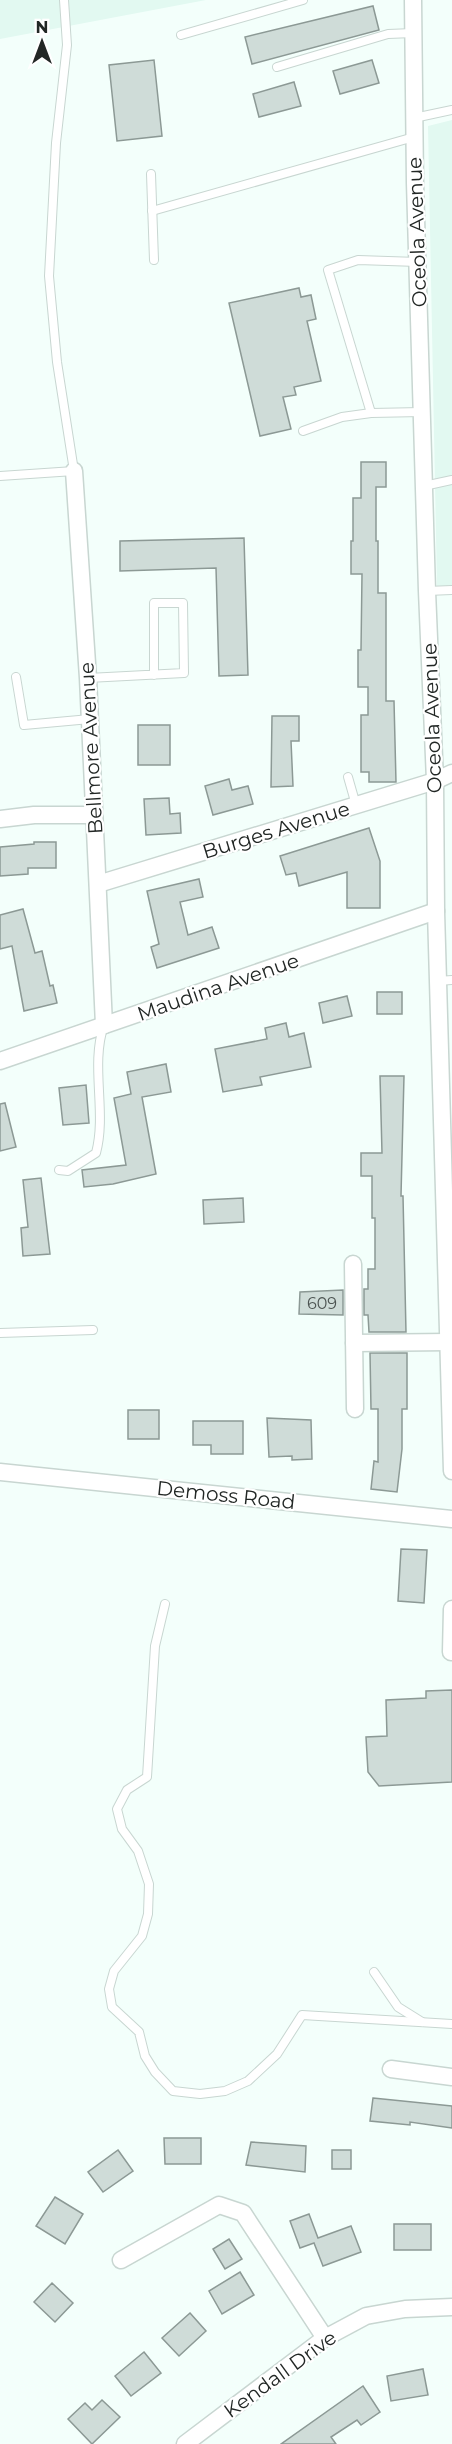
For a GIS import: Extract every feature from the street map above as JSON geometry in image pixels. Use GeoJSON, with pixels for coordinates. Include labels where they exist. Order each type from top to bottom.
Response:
{"type":"FeatureCollection","features":[{"type":"Feature","properties":{"kind":"street","name":"Oceola Avenue"},"geometry":{"type":"LineString","coordinates":[[412,0],[427,591],[435,781],[436,911],[445,981],[452,1471]]}},
{"type":"Feature","properties":{"kind":"street","name":"Bellmore Avenue"},"geometry":{"type":"LineString","coordinates":[[74,471],[88,678],[104,1025]]}},
{"type":"Feature","properties":{"kind":"street","name":"Burges Avenue"},"geometry":{"type":"LineString","coordinates":[[98,884],[435,781],[452,773]]}},
{"type":"Feature","properties":{"kind":"street"},"geometry":{"type":"LineString","coordinates":[[0,819],[34,815],[93,815]]}},
{"type":"Feature","properties":{"kind":"street","name":"Maudina Avenue"},"geometry":{"type":"LineString","coordinates":[[0,1061],[436,911]]}},
{"type":"Feature","properties":{"kind":"street"},"geometry":{"type":"LineString","coordinates":[[353,1264],[355,1409]]}},
{"type":"Feature","properties":{"kind":"street"},"geometry":{"type":"LineString","coordinates":[[354,1343],[449,1342]]}},
{"type":"Feature","properties":{"kind":"street","name":"Demoss Road"},"geometry":{"type":"LineString","coordinates":[[0,1472],[452,1519]]}},
{"type":"Feature","properties":{"kind":"street"},"geometry":{"type":"LineString","coordinates":[[451,1652],[452,1609]]}},
{"type":"Feature","properties":{"kind":"street"},"geometry":{"type":"LineString","coordinates":[[391,2068],[452,2077]]}},
{"type":"Feature","properties":{"kind":"street"},"geometry":{"type":"LineString","coordinates":[[121,2260],[219,2205],[243,2213],[324,2338]]}},
{"type":"Feature","properties":{"kind":"street","name":"Kendall Drive"},"geometry":{"type":"LineString","coordinates":[[185,2444],[324,2338],[366,2316],[405,2309],[452,2307]]}},
{"type":"Feature","properties":{"kind":"lane"},"geometry":{"type":"LineString","coordinates":[[0,476],[74,471],[57,362],[49,276],[56,143],[67,45],[64,0]]}},
{"type":"Feature","properties":{"kind":"lane"},"geometry":{"type":"LineString","coordinates":[[181,35],[303,0]]}},
{"type":"Feature","properties":{"kind":"lane"},"geometry":{"type":"LineString","coordinates":[[278,67],[388,34],[413,33]]}},
{"type":"Feature","properties":{"kind":"lane"},"geometry":{"type":"LineString","coordinates":[[414,118],[452,110]]}},
{"type":"Feature","properties":{"kind":"lane"},"geometry":{"type":"LineString","coordinates":[[152,212],[414,137]]}},
{"type":"Feature","properties":{"kind":"lane"},"geometry":{"type":"LineString","coordinates":[[151,174],[154,260]]}},
{"type":"Feature","properties":{"kind":"lane"},"geometry":{"type":"LineString","coordinates":[[371,413],[328,270],[358,260],[418,262]]}},
{"type":"Feature","properties":{"kind":"lane"},"geometry":{"type":"LineString","coordinates":[[303,431],[342,417],[371,413],[422,412]]}},
{"type":"Feature","properties":{"kind":"lane"},"geometry":{"type":"LineString","coordinates":[[424,486],[452,480]]}},
{"type":"Feature","properties":{"kind":"lane"},"geometry":{"type":"LineString","coordinates":[[427,591],[452,590]]}},
{"type":"Feature","properties":{"kind":"lane"},"geometry":{"type":"LineString","coordinates":[[88,678],[154,675],[184,673],[183,603],[154,603],[154,675]]}},
{"type":"Feature","properties":{"kind":"lane"},"geometry":{"type":"LineString","coordinates":[[16,677],[24,725],[90,719]]}},
{"type":"Feature","properties":{"kind":"lane"},"geometry":{"type":"LineString","coordinates":[[348,777],[356,805]]}},
{"type":"Feature","properties":{"kind":"lane"},"geometry":{"type":"LineString","coordinates":[[59,1170],[68,1171],[96,1153],[100,1094],[100,1039],[104,1025]]}},
{"type":"Feature","properties":{"kind":"lane"},"geometry":{"type":"LineString","coordinates":[[0,1333],[93,1330]]}},
{"type":"Feature","properties":{"kind":"lane"},"geometry":{"type":"LineString","coordinates":[[165,1604],[155,1646],[147,1777],[127,1791],[117,1809],[122,1829],[138,1851],[149,1884],[148,1914],[142,1936],[114,1971],[109,1989],[112,2007],[139,2032],[145,2056],[155,2073],[173,2091],[200,2094],[225,2091],[249,2082],[277,2054],[302,2014],[452,2024]]}},
{"type":"Feature","properties":{"kind":"lane"},"geometry":{"type":"LineString","coordinates":[[374,1972],[398,2007],[422,2022]]}},
{"type":"Feature","properties":{"kind":"shaded area"},"geometry":{"type":"Polygon","coordinates":[[[0,0],[206,0],[0,39],[0,0]]]}},
{"type":"Feature","properties":{"kind":"shaded area"},"geometry":{"type":"Polygon","coordinates":[[[452,120],[452,586],[437,586],[428,126],[452,120]]]}},
{"type":"Feature","properties":{"kind":"building"},"geometry":{"type":"Polygon","coordinates":[[[373,6],[379,30],[252,64],[245,37],[373,6]]]}},
{"type":"Feature","properties":{"kind":"building"},"geometry":{"type":"Polygon","coordinates":[[[154,60],[162,136],[117,141],[109,65],[154,60]]]}},
{"type":"Feature","properties":{"kind":"building"},"geometry":{"type":"Polygon","coordinates":[[[372,60],[379,83],[340,94],[333,71],[372,60]]]}},
{"type":"Feature","properties":{"kind":"building"},"geometry":{"type":"Polygon","coordinates":[[[294,82],[301,106],[259,117],[253,94],[294,82]]]}},
{"type":"Feature","properties":{"kind":"building"},"geometry":{"type":"Polygon","coordinates":[[[299,288],[301,297],[311,295],[316,319],[307,321],[321,381],[294,387],[296,395],[283,397],[291,429],[260,436],[229,303],[299,288]]]}},
{"type":"Feature","properties":{"kind":"building"},"geometry":{"type":"Polygon","coordinates":[[[361,462],[386,462],[386,487],[376,487],[376,541],[378,541],[378,593],[386,593],[386,701],[394,701],[396,782],[369,782],[369,772],[361,772],[361,715],[368,715],[368,687],[358,687],[362,574],[351,574],[351,541],[353,541],[353,498],[361,498],[361,462]]]}},
{"type":"Feature","properties":{"kind":"building"},"geometry":{"type":"Polygon","coordinates":[[[244,538],[248,675],[219,676],[216,568],[120,571],[120,541],[244,538]]]}},
{"type":"Feature","properties":{"kind":"building"},"geometry":{"type":"Polygon","coordinates":[[[272,716],[299,716],[299,741],[291,741],[293,786],[271,787],[272,716]]]}},
{"type":"Feature","properties":{"kind":"building"},"geometry":{"type":"Polygon","coordinates":[[[138,725],[170,725],[170,765],[138,765],[138,725]]]}},
{"type":"Feature","properties":{"kind":"building"},"geometry":{"type":"Polygon","coordinates":[[[229,779],[232,790],[248,786],[253,804],[213,815],[205,786],[229,779]]]}},
{"type":"Feature","properties":{"kind":"building"},"geometry":{"type":"Polygon","coordinates":[[[169,798],[170,814],[180,813],[181,833],[146,835],[144,799],[169,798]]]}},
{"type":"Feature","properties":{"kind":"building"},"geometry":{"type":"Polygon","coordinates":[[[369,828],[380,861],[380,908],[347,908],[347,872],[299,886],[296,873],[286,875],[280,856],[369,828]]]}},
{"type":"Feature","properties":{"kind":"building"},"geometry":{"type":"Polygon","coordinates":[[[34,842],[56,842],[56,868],[28,868],[28,874],[0,876],[0,847],[34,844],[34,842]]]}},
{"type":"Feature","properties":{"kind":"building"},"geometry":{"type":"Polygon","coordinates":[[[199,879],[203,897],[180,902],[188,935],[212,927],[219,948],[157,968],[151,947],[159,944],[147,891],[199,879]]]}},
{"type":"Feature","properties":{"kind":"building"},"geometry":{"type":"Polygon","coordinates":[[[23,909],[35,953],[42,951],[50,986],[53,985],[57,1003],[24,1011],[12,946],[0,949],[0,915],[23,909]]]}},
{"type":"Feature","properties":{"kind":"building"},"geometry":{"type":"Polygon","coordinates":[[[377,992],[402,992],[402,1014],[377,1014],[377,992]]]}},
{"type":"Feature","properties":{"kind":"building"},"geometry":{"type":"Polygon","coordinates":[[[347,996],[352,1016],[323,1023],[319,1003],[347,996]]]}},
{"type":"Feature","properties":{"kind":"building"},"geometry":{"type":"Polygon","coordinates":[[[286,1023],[289,1037],[304,1033],[311,1067],[260,1077],[262,1085],[223,1092],[215,1049],[267,1039],[265,1028],[286,1023]]]}},
{"type":"Feature","properties":{"kind":"building"},"geometry":{"type":"Polygon","coordinates":[[[166,1064],[171,1092],[142,1097],[156,1174],[113,1184],[84,1187],[82,1170],[126,1165],[114,1098],[131,1094],[127,1072],[166,1064]]]}},
{"type":"Feature","properties":{"kind":"building"},"geometry":{"type":"Polygon","coordinates":[[[380,1076],[404,1076],[401,1196],[403,1196],[406,1332],[369,1332],[368,1315],[364,1315],[364,1289],[368,1289],[368,1269],[375,1269],[375,1218],[372,1218],[372,1176],[361,1176],[361,1153],[382,1153],[380,1076]]]}},
{"type":"Feature","properties":{"kind":"building"},"geometry":{"type":"Polygon","coordinates":[[[86,1085],[89,1123],[63,1125],[59,1088],[86,1085]]]}},
{"type":"Feature","properties":{"kind":"building"},"geometry":{"type":"Polygon","coordinates":[[[5,1103],[16,1147],[0,1151],[0,1104],[5,1103]]]}},
{"type":"Feature","properties":{"kind":"building"},"geometry":{"type":"Polygon","coordinates":[[[41,1178],[50,1254],[23,1256],[21,1228],[28,1227],[23,1180],[41,1178]]]}},
{"type":"Feature","properties":{"kind":"building"},"geometry":{"type":"Polygon","coordinates":[[[243,1198],[244,1222],[204,1224],[203,1200],[243,1198]]]}},
{"type":"Feature","properties":{"kind":"building"},"geometry":{"type":"Polygon","coordinates":[[[343,1290],[343,1315],[299,1314],[300,1292],[343,1290]]]}},
{"type":"Feature","properties":{"kind":"building"},"geometry":{"type":"Polygon","coordinates":[[[370,1353],[407,1353],[407,1409],[402,1409],[402,1449],[397,1492],[371,1489],[374,1461],[378,1462],[378,1409],[371,1409],[370,1353]]]}},
{"type":"Feature","properties":{"kind":"building"},"geometry":{"type":"Polygon","coordinates":[[[128,1410],[159,1410],[159,1439],[128,1439],[128,1410]]]}},
{"type":"Feature","properties":{"kind":"building"},"geometry":{"type":"Polygon","coordinates":[[[267,1418],[311,1420],[312,1459],[292,1460],[292,1456],[269,1457],[267,1418]]]}},
{"type":"Feature","properties":{"kind":"building"},"geometry":{"type":"Polygon","coordinates":[[[193,1421],[243,1421],[243,1454],[211,1454],[211,1445],[193,1445],[193,1421]]]}},
{"type":"Feature","properties":{"kind":"building"},"geometry":{"type":"Polygon","coordinates":[[[401,1549],[427,1550],[424,1603],[398,1601],[401,1549]]]}},
{"type":"Feature","properties":{"kind":"building"},"geometry":{"type":"Polygon","coordinates":[[[452,1690],[452,1782],[379,1786],[368,1772],[366,1737],[387,1736],[386,1700],[426,1698],[426,1691],[452,1690]]]}},
{"type":"Feature","properties":{"kind":"building"},"geometry":{"type":"Polygon","coordinates":[[[373,2098],[452,2106],[452,2128],[410,2122],[410,2125],[370,2121],[373,2098]]]}},
{"type":"Feature","properties":{"kind":"building"},"geometry":{"type":"Polygon","coordinates":[[[164,2138],[201,2138],[201,2164],[165,2164],[164,2138]]]}},
{"type":"Feature","properties":{"kind":"building"},"geometry":{"type":"Polygon","coordinates":[[[251,2142],[306,2146],[305,2172],[246,2165],[251,2142]]]}},
{"type":"Feature","properties":{"kind":"building"},"geometry":{"type":"Polygon","coordinates":[[[118,2150],[133,2171],[103,2192],[88,2172],[118,2150]]]}},
{"type":"Feature","properties":{"kind":"building"},"geometry":{"type":"Polygon","coordinates":[[[332,2150],[351,2150],[351,2169],[332,2169],[332,2150]]]}},
{"type":"Feature","properties":{"kind":"building"},"geometry":{"type":"Polygon","coordinates":[[[55,2197],[83,2214],[65,2244],[36,2226],[55,2197]]]}},
{"type":"Feature","properties":{"kind":"building"},"geometry":{"type":"Polygon","coordinates":[[[309,2214],[318,2238],[351,2226],[361,2252],[323,2266],[314,2243],[300,2248],[290,2221],[309,2214]]]}},
{"type":"Feature","properties":{"kind":"building"},"geometry":{"type":"Polygon","coordinates":[[[394,2224],[431,2224],[431,2250],[394,2250],[394,2224]]]}},
{"type":"Feature","properties":{"kind":"building"},"geometry":{"type":"Polygon","coordinates":[[[229,2239],[242,2259],[225,2269],[213,2249],[229,2239]]]}},
{"type":"Feature","properties":{"kind":"building"},"geometry":{"type":"Polygon","coordinates":[[[240,2272],[254,2295],[222,2314],[209,2291],[240,2272]]]}},
{"type":"Feature","properties":{"kind":"building"},"geometry":{"type":"Polygon","coordinates":[[[52,2283],[73,2303],[55,2322],[34,2302],[52,2283]]]}},
{"type":"Feature","properties":{"kind":"building"},"geometry":{"type":"Polygon","coordinates":[[[190,2313],[206,2331],[179,2356],[162,2338],[190,2313]]]}},
{"type":"Feature","properties":{"kind":"building"},"geometry":{"type":"Polygon","coordinates":[[[144,2352],[161,2373],[131,2396],[115,2376],[144,2352]]]}},
{"type":"Feature","properties":{"kind":"building"},"geometry":{"type":"Polygon","coordinates":[[[423,2369],[428,2395],[391,2401],[387,2376],[423,2369]]]}},
{"type":"Feature","properties":{"kind":"building"},"geometry":{"type":"Polygon","coordinates":[[[363,2386],[380,2412],[361,2425],[357,2420],[331,2437],[336,2444],[281,2444],[363,2386]]]}},
{"type":"Feature","properties":{"kind":"building"},"geometry":{"type":"Polygon","coordinates":[[[102,2400],[120,2417],[92,2444],[68,2419],[85,2403],[92,2410],[102,2400]]]}}]}
